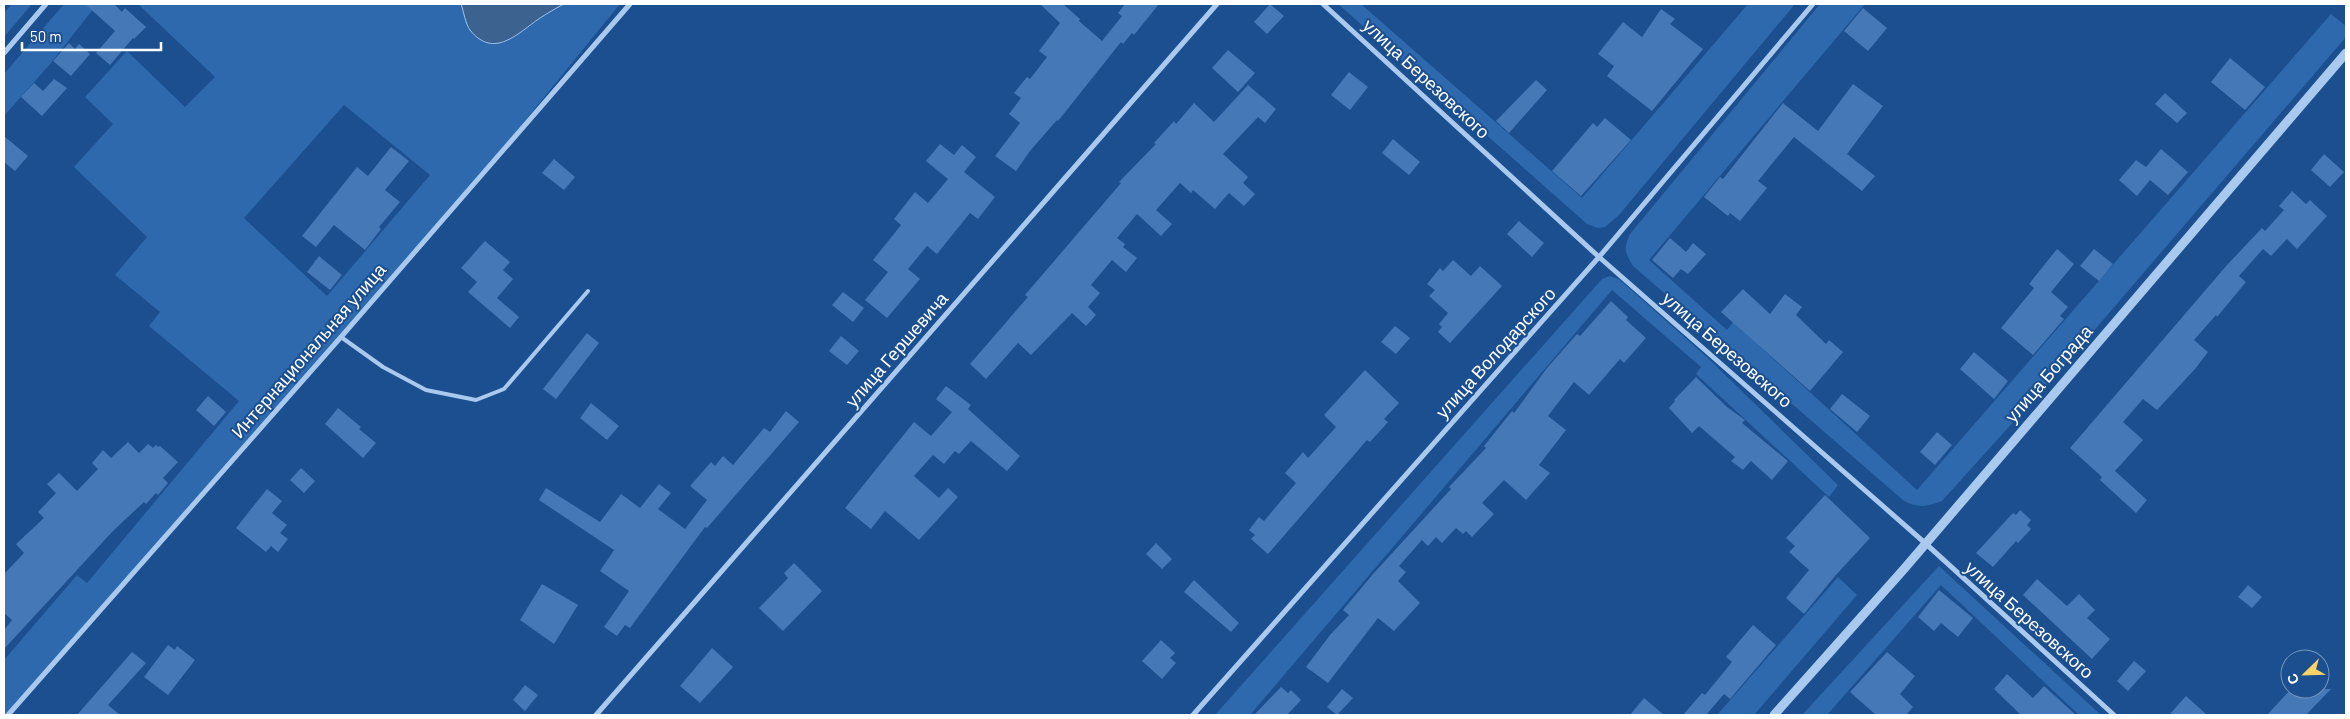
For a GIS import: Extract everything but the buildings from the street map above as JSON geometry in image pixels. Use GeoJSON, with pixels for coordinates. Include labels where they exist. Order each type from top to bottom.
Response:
{"type":"FeatureCollection","features":[{"type":"Feature","properties":{"kind":"street"},"geometry":{"type":"LineString","coordinates":[[4,53],[46,4]]}},
{"type":"Feature","properties":{"kind":"street","name":"Интернациональная улица"},"geometry":{"type":"LineString","coordinates":[[8,715],[341,337],[630,4]]}},
{"type":"Feature","properties":{"kind":"street","name":"улица Гершевича"},"geometry":{"type":"LineString","coordinates":[[596,715],[1218,4]]}},
{"type":"Feature","properties":{"kind":"street","name":"улица Березовского"},"geometry":{"type":"LineString","coordinates":[[1323,4],[1600,257],[1925,543],[2114,715]]}},
{"type":"Feature","properties":{"kind":"street","name":"улица Володарского"},"geometry":{"type":"LineString","coordinates":[[1193,715],[1600,257],[1813,4]]}},
{"type":"Feature","properties":{"kind":"street","name":"улица Бограда"},"geometry":{"type":"LineString","coordinates":[[1774,715],[1925,543],[2346,53]]}},
{"type":"Feature","properties":{"kind":"lane"},"geometry":{"type":"LineString","coordinates":[[341,337],[384,366],[426,390],[476,400],[504,390],[588,291]]}},
{"type":"Feature","properties":{"kind":"shaded area"},"geometry":{"type":"Polygon","coordinates":[[[12,4],[32,4],[4,37],[4,13],[12,4]]]}},
{"type":"Feature","properties":{"kind":"shaded area"},"geometry":{"type":"Polygon","coordinates":[[[64,4],[97,4],[51,63],[4,116],[4,74],[64,4]]]}},
{"type":"Feature","properties":{"kind":"shaded area"},"geometry":{"type":"Polygon","coordinates":[[[138,4],[461,4],[469,29],[541,17],[564,4],[620,4],[510,139],[366,308],[8,715],[4,715],[4,660],[77,575],[87,583],[239,401],[149,326],[160,312],[115,275],[147,237],[74,167],[113,124],[85,97],[127,51],[185,107],[215,77],[138,4]],[[344,105],[244,218],[327,296],[430,175],[344,105]]]}},
{"type":"Feature","properties":{"kind":"shaded area"},"geometry":{"type":"Polygon","coordinates":[[[461,4],[564,4],[506,41],[488,43],[479,39],[470,30],[461,4]]]}},
{"type":"Feature","properties":{"kind":"shaded area"},"geometry":{"type":"Polygon","coordinates":[[[1338,4],[1361,4],[1582,198],[1748,4],[1795,4],[1619,215],[1605,227],[1598,228],[1587,224],[1338,4]]]}},
{"type":"Feature","properties":{"kind":"shaded area"},"geometry":{"type":"Polygon","coordinates":[[[1820,4],[1865,4],[1649,260],[1727,330],[1733,322],[1917,490],[2331,14],[2346,26],[2346,37],[2061,369],[1942,501],[1932,505],[1918,506],[1904,501],[1633,266],[1626,251],[1626,244],[1630,234],[1820,4]]]}},
{"type":"Feature","properties":{"kind":"shaded area"},"geometry":{"type":"Polygon","coordinates":[[[1609,276],[1619,279],[1710,360],[1838,485],[1829,497],[1696,374],[1701,367],[1612,290],[1250,715],[1215,715],[1602,279],[1609,276]]]}},
{"type":"Feature","properties":{"kind":"shaded area"},"geometry":{"type":"Polygon","coordinates":[[[1939,566],[2101,715],[2079,715],[1941,585],[1827,715],[1802,715],[1939,566]]]}},
{"type":"Feature","properties":{"kind":"shaded area"},"geometry":{"type":"Polygon","coordinates":[[[1838,577],[1857,595],[1754,715],[1717,715],[1838,577]]]}}]}
